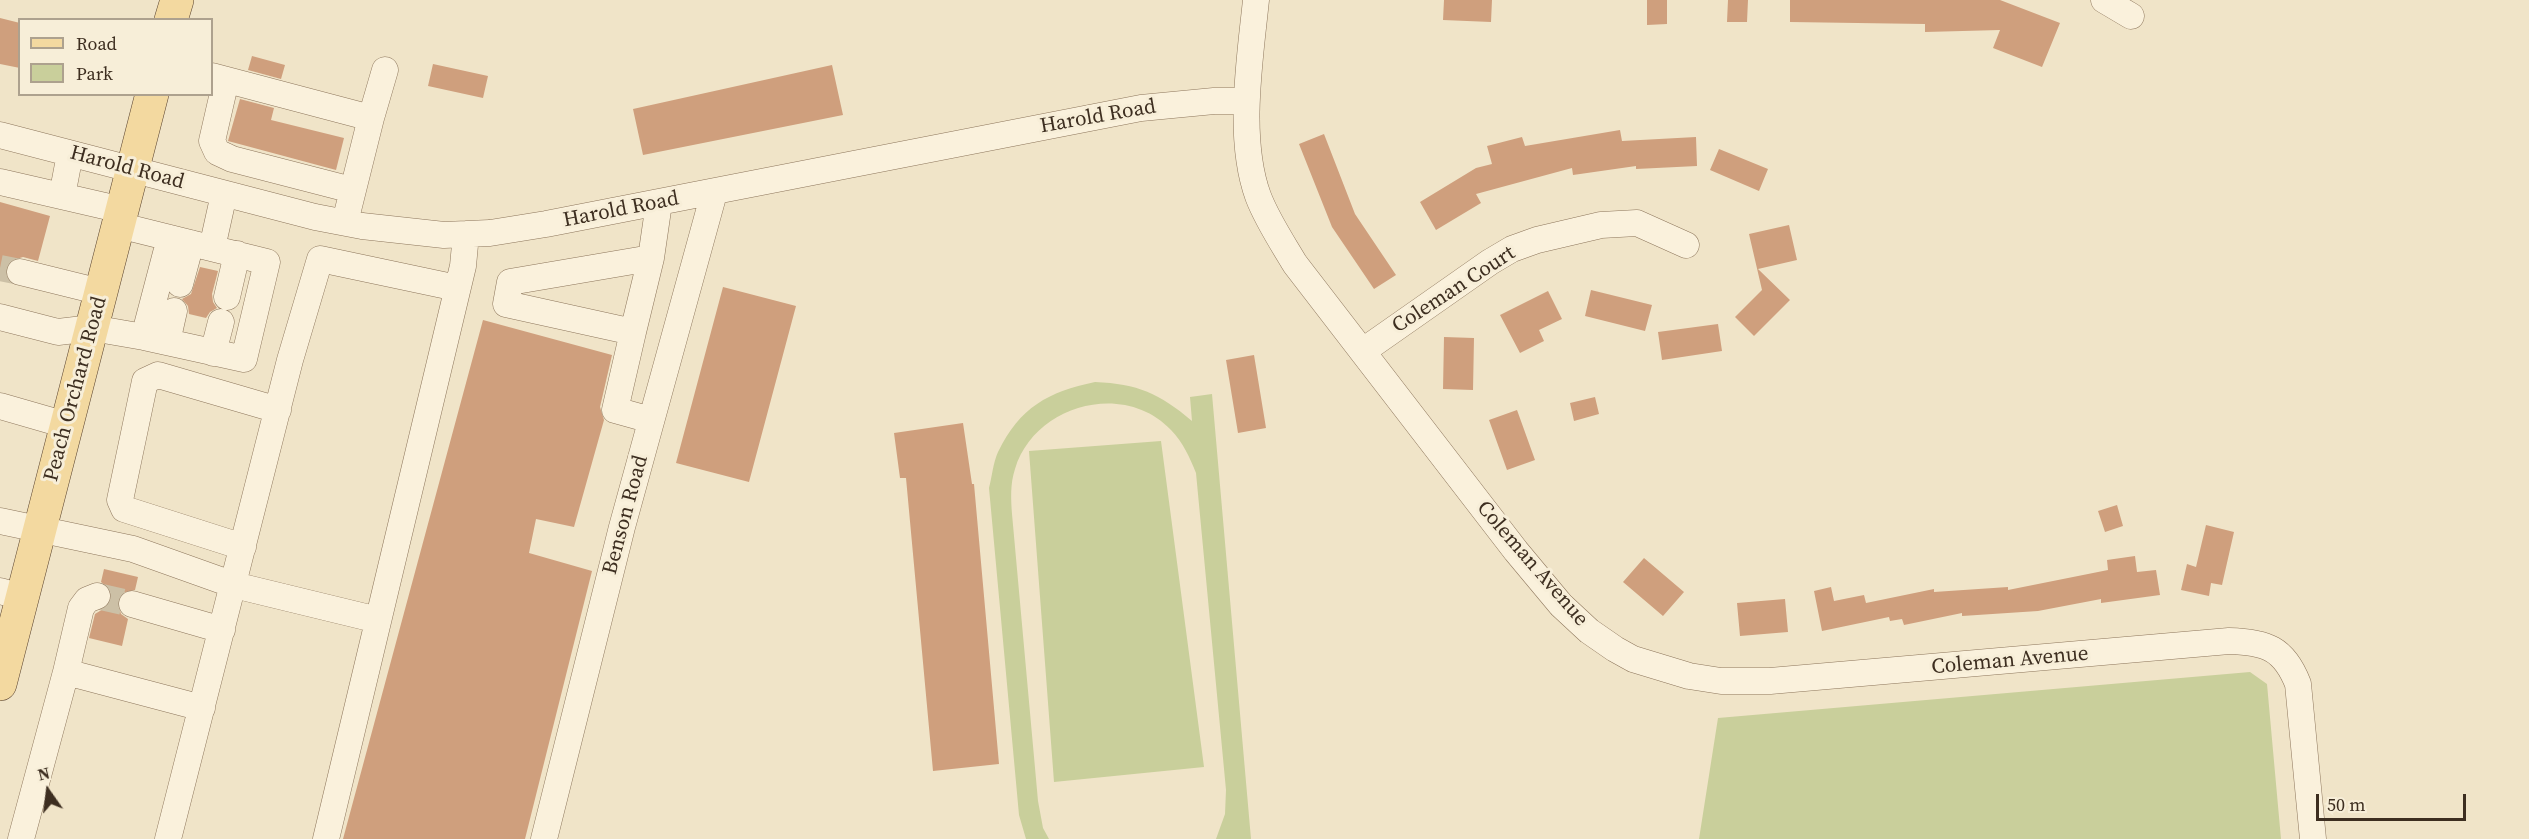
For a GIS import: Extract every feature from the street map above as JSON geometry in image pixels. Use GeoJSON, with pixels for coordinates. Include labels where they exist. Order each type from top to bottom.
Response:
{"type":"FeatureCollection","features":[{"type":"Feature","properties":{"kind":"main road"},"geometry":{"type":"LineString","coordinates":[[172,18],[177,0]]}},
{"type":"Feature","properties":{"kind":"main road","name":"Peach Orchard Road"},"geometry":{"type":"LineString","coordinates":[[0,684],[11,594],[39,530],[152,96]]}},
{"type":"Feature","properties":{"kind":"street","name":"Coleman Avenue"},"geometry":{"type":"LineString","coordinates":[[1256,0],[1246,101],[1252,173],[1265,214],[1295,264],[1502,532],[1561,605],[1589,631],[1614,649],[1657,668],[1721,681],[1770,681],[2229,641],[2261,644],[2285,657],[2298,684],[2302,706],[2313,839]]}},
{"type":"Feature","properties":{"kind":"street"},"geometry":{"type":"LineString","coordinates":[[2104,0],[2132,16]]}},
{"type":"Feature","properties":{"kind":"street"},"geometry":{"type":"LineString","coordinates":[[345,222],[385,70]]}},
{"type":"Feature","properties":{"kind":"street"},"geometry":{"type":"LineString","coordinates":[[352,190],[232,159],[217,152],[212,141],[219,78],[371,118]]}},
{"type":"Feature","properties":{"kind":"street","name":"Harold Road"},"geometry":{"type":"LineString","coordinates":[[0,135],[315,217],[403,232],[466,234],[501,231],[714,193],[1120,111],[1190,103],[1246,101]]}},
{"type":"Feature","properties":{"kind":"street"},"geometry":{"type":"LineString","coordinates":[[62,196],[70,154]]}},
{"type":"Feature","properties":{"kind":"street"},"geometry":{"type":"LineString","coordinates":[[0,182],[62,196],[191,243],[267,262],[244,359],[92,328],[58,332],[0,317]]}},
{"type":"Feature","properties":{"kind":"street","name":"Benson Road"},"geometry":{"type":"LineString","coordinates":[[544,839],[622,527],[714,193]]}},
{"type":"Feature","properties":{"kind":"street"},"geometry":{"type":"LineString","coordinates":[[180,284],[191,243],[224,194]]}},
{"type":"Feature","properties":{"kind":"street"},"geometry":{"type":"LineString","coordinates":[[651,420],[615,410],[651,258],[659,203]]}},
{"type":"Feature","properties":{"kind":"street","name":"Coleman Court"},"geometry":{"type":"LineString","coordinates":[[1363,351],[1490,262],[1512,249],[1538,240],[1601,225],[1637,223],[1686,245]]}},
{"type":"Feature","properties":{"kind":"street"},"geometry":{"type":"LineString","coordinates":[[326,839],[458,288],[466,234]]}},
{"type":"Feature","properties":{"kind":"street"},"geometry":{"type":"LineString","coordinates":[[175,380],[166,342],[191,243]]}},
{"type":"Feature","properties":{"kind":"street"},"geometry":{"type":"LineString","coordinates":[[213,352],[237,254]]}},
{"type":"Feature","properties":{"kind":"street"},"geometry":{"type":"LineString","coordinates":[[633,332],[506,304],[510,282],[651,258]]}},
{"type":"Feature","properties":{"kind":"street"},"geometry":{"type":"LineString","coordinates":[[168,839],[278,410],[320,259],[458,288]]}},
{"type":"Feature","properties":{"kind":"street"},"geometry":{"type":"LineString","coordinates":[[20,272],[101,292]]}},
{"type":"Feature","properties":{"kind":"street"},"geometry":{"type":"LineString","coordinates":[[166,342],[174,311]]}},
{"type":"Feature","properties":{"kind":"street"},"geometry":{"type":"LineString","coordinates":[[243,547],[124,509],[120,500],[145,381],[158,375],[278,410]]}},
{"type":"Feature","properties":{"kind":"street"},"geometry":{"type":"LineString","coordinates":[[0,406],[66,425]]}},
{"type":"Feature","properties":{"kind":"street"},"geometry":{"type":"LineString","coordinates":[[0,521],[133,549],[234,585],[378,620]]}},
{"type":"Feature","properties":{"kind":"street"},"geometry":{"type":"LineString","coordinates":[[21,839],[81,608],[87,600],[97,596]]}},
{"type":"Feature","properties":{"kind":"street"},"geometry":{"type":"LineString","coordinates":[[132,604],[222,630]]}},
{"type":"Feature","properties":{"kind":"street"},"geometry":{"type":"LineString","coordinates":[[66,672],[202,708]]}},
{"type":"Feature","properties":{"kind":"green space"},"geometry":{"type":"Polygon","coordinates":[[[1095,382],[1124,385],[1147,392],[1169,403],[1192,421],[1190,397],[1212,394],[1251,839],[1216,839],[1225,814],[1226,790],[1196,473],[1179,440],[1171,430],[1152,415],[1129,406],[1106,403],[1082,407],[1060,415],[1041,429],[1025,447],[1012,480],[1012,514],[1038,801],[1043,828],[1049,839],[1026,839],[1019,815],[989,488],[998,452],[1016,423],[1026,413],[1049,397],[1095,382]]]}},
{"type":"Feature","properties":{"kind":"green space"},"geometry":{"type":"Polygon","coordinates":[[[1161,441],[1204,767],[1054,782],[1029,451],[1161,441]]]}},
{"type":"Feature","properties":{"kind":"green space"},"geometry":{"type":"Polygon","coordinates":[[[2250,672],[2267,684],[2281,839],[1699,839],[1718,718],[2250,672]]]}},
{"type":"Feature","properties":{"kind":"building"},"geometry":{"type":"Polygon","coordinates":[[[1444,0],[1492,0],[1491,22],[1443,20],[1444,0]]]}},
{"type":"Feature","properties":{"kind":"building"},"geometry":{"type":"Polygon","coordinates":[[[1647,0],[1667,0],[1667,24],[1647,25],[1647,0]]]}},
{"type":"Feature","properties":{"kind":"building"},"geometry":{"type":"Polygon","coordinates":[[[1728,0],[1748,0],[1747,22],[1727,22],[1728,0]]]}},
{"type":"Feature","properties":{"kind":"building"},"geometry":{"type":"Polygon","coordinates":[[[1790,0],[2000,0],[2060,23],[2042,67],[1993,48],[2000,30],[1925,32],[1925,24],[1790,22],[1790,0]]]}},
{"type":"Feature","properties":{"kind":"building"},"geometry":{"type":"Polygon","coordinates":[[[0,18],[18,22],[18,68],[0,64],[0,18]]]}},
{"type":"Feature","properties":{"kind":"building"},"geometry":{"type":"Polygon","coordinates":[[[252,56],[285,65],[281,79],[248,70],[252,56]]]}},
{"type":"Feature","properties":{"kind":"building"},"geometry":{"type":"Polygon","coordinates":[[[433,64],[488,76],[483,98],[428,86],[433,64]]]}},
{"type":"Feature","properties":{"kind":"building"},"geometry":{"type":"Polygon","coordinates":[[[832,65],[843,115],[643,155],[633,109],[832,65]]]}},
{"type":"Feature","properties":{"kind":"building"},"geometry":{"type":"Polygon","coordinates":[[[240,99],[274,108],[271,120],[344,138],[336,170],[228,141],[240,99]]]}},
{"type":"Feature","properties":{"kind":"building"},"geometry":{"type":"Polygon","coordinates":[[[1620,130],[1622,141],[1696,137],[1697,166],[1636,169],[1636,166],[1573,175],[1572,168],[1476,194],[1481,203],[1436,230],[1420,202],[1476,168],[1492,164],[1487,146],[1522,137],[1525,146],[1620,130]]]}},
{"type":"Feature","properties":{"kind":"building"},"geometry":{"type":"Polygon","coordinates":[[[1324,134],[1355,214],[1396,275],[1374,289],[1332,227],[1299,144],[1324,134]]]}},
{"type":"Feature","properties":{"kind":"building"},"geometry":{"type":"Polygon","coordinates":[[[1719,149],[1768,169],[1759,191],[1710,170],[1719,149]]]}},
{"type":"Feature","properties":{"kind":"building"},"geometry":{"type":"Polygon","coordinates":[[[0,202],[50,216],[38,261],[23,257],[10,261],[5,269],[9,282],[0,279],[0,202]]]}},
{"type":"Feature","properties":{"kind":"building"},"geometry":{"type":"Polygon","coordinates":[[[1789,225],[1797,260],[1758,269],[1790,300],[1754,336],[1735,317],[1762,290],[1749,234],[1789,225]]]}},
{"type":"Feature","properties":{"kind":"building"},"geometry":{"type":"Polygon","coordinates":[[[200,267],[218,271],[212,294],[217,308],[206,318],[189,314],[188,306],[182,299],[191,294],[200,267]]]}},
{"type":"Feature","properties":{"kind":"building"},"geometry":{"type":"Polygon","coordinates":[[[723,287],[796,306],[749,482],[676,463],[723,287]]]}},
{"type":"Feature","properties":{"kind":"building"},"geometry":{"type":"Polygon","coordinates":[[[1591,290],[1652,305],[1645,331],[1585,316],[1591,290]]]}},
{"type":"Feature","properties":{"kind":"building"},"geometry":{"type":"Polygon","coordinates":[[[1548,291],[1562,319],[1539,330],[1544,341],[1520,353],[1500,315],[1548,291]]]}},
{"type":"Feature","properties":{"kind":"building"},"geometry":{"type":"Polygon","coordinates":[[[483,320],[612,355],[600,407],[604,420],[574,527],[536,519],[529,553],[592,571],[525,839],[343,839],[483,320]]]}},
{"type":"Feature","properties":{"kind":"building"},"geometry":{"type":"Polygon","coordinates":[[[1718,324],[1722,351],[1662,360],[1658,332],[1718,324]]]}},
{"type":"Feature","properties":{"kind":"building"},"geometry":{"type":"Polygon","coordinates":[[[1444,337],[1474,338],[1473,390],[1443,389],[1444,337]]]}},
{"type":"Feature","properties":{"kind":"building"},"geometry":{"type":"Polygon","coordinates":[[[1254,355],[1266,428],[1238,433],[1226,360],[1254,355]]]}},
{"type":"Feature","properties":{"kind":"building"},"geometry":{"type":"Polygon","coordinates":[[[1595,397],[1599,414],[1574,421],[1570,403],[1595,397]]]}},
{"type":"Feature","properties":{"kind":"building"},"geometry":{"type":"Polygon","coordinates":[[[1517,410],[1535,460],[1507,470],[1489,420],[1517,410]]]}},
{"type":"Feature","properties":{"kind":"building"},"geometry":{"type":"Polygon","coordinates":[[[963,423],[972,484],[974,484],[999,764],[933,771],[906,478],[900,478],[894,433],[963,423]]]}},
{"type":"Feature","properties":{"kind":"building"},"geometry":{"type":"Polygon","coordinates":[[[2117,505],[2123,526],[2105,532],[2098,511],[2117,505]]]}},
{"type":"Feature","properties":{"kind":"building"},"geometry":{"type":"Polygon","coordinates":[[[2206,525],[2234,532],[2222,585],[2211,583],[2209,596],[2181,590],[2187,564],[2196,567],[2206,525]]]}},
{"type":"Feature","properties":{"kind":"building"},"geometry":{"type":"Polygon","coordinates":[[[2135,556],[2137,572],[2156,570],[2160,595],[2101,603],[2101,599],[2038,611],[1962,616],[1962,613],[1904,625],[1902,619],[1890,621],[1889,617],[1822,631],[1814,591],[1831,587],[1834,601],[1864,595],[1866,603],[1934,589],[1934,592],[2008,587],[2008,590],[2108,570],[2107,560],[2135,556]]]}},
{"type":"Feature","properties":{"kind":"building"},"geometry":{"type":"Polygon","coordinates":[[[1644,558],[1684,592],[1663,616],[1623,582],[1644,558]]]}},
{"type":"Feature","properties":{"kind":"building"},"geometry":{"type":"Polygon","coordinates":[[[104,569],[138,577],[135,590],[122,593],[117,600],[121,614],[128,619],[122,646],[89,638],[95,614],[108,606],[112,599],[111,590],[101,582],[104,569]]]}},
{"type":"Feature","properties":{"kind":"building"},"geometry":{"type":"Polygon","coordinates":[[[1785,599],[1788,632],[1740,636],[1737,603],[1785,599]]]}},
{"type":"Feature","properties":{"kind":"tunnel"},"geometry":{"type":"LineString","coordinates":[[0,268],[20,272]]}},
{"type":"Feature","properties":{"kind":"tunnel"},"geometry":{"type":"LineString","coordinates":[[97,596],[132,604]]}}]}
